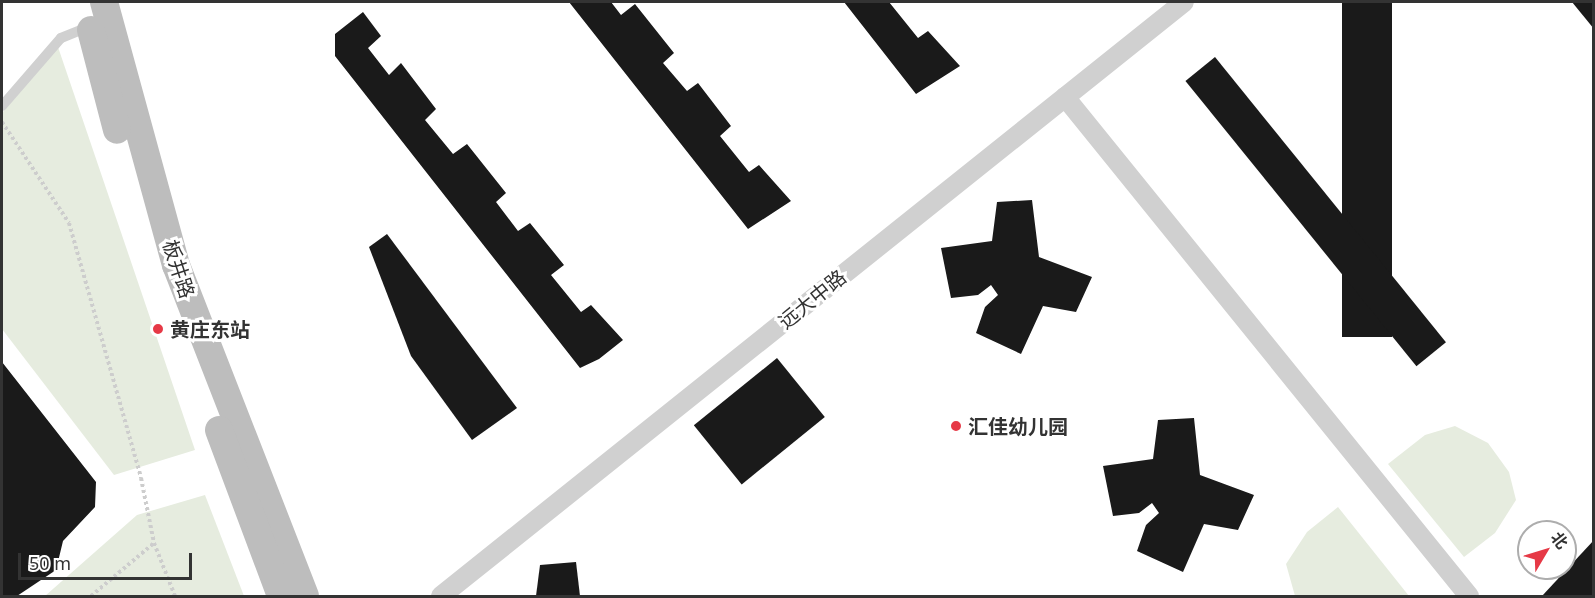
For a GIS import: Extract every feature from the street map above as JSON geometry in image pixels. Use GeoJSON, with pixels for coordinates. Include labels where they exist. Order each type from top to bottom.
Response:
{"type":"FeatureCollection","features":[{"type":"Feature","properties":{"kind":"street","name":"板井路"},"geometry":{"type":"LineString","coordinates":[[104,2],[176,265],[305,597]]}},
{"type":"Feature","properties":{"kind":"street","name":"远大中路"},"geometry":{"type":"LineString","coordinates":[[441,597],[1184,2]]}},
{"type":"Feature","properties":{"kind":"street"},"geometry":{"type":"LineString","coordinates":[[87,14],[101,81],[165,281],[281,597]]}},
{"type":"Feature","properties":{"kind":"street"},"geometry":{"type":"LineString","coordinates":[[1065,97],[1469,597]]}},
{"type":"Feature","properties":{"kind":"lane"},"geometry":{"type":"LineString","coordinates":[[2,106],[61,38],[87,14]]}},
{"type":"Feature","properties":{"kind":"path"},"geometry":{"type":"LineString","coordinates":[[2,121],[69,223],[141,478],[154,543],[175,597]]}},
{"type":"Feature","properties":{"kind":"path"},"geometry":{"type":"LineString","coordinates":[[91,597],[154,543]]}},
{"type":"Feature","properties":{"kind":"shaded area"},"geometry":{"type":"Polygon","coordinates":[[[58,47],[195,450],[114,475],[2,329],[2,113],[58,47]]]}},
{"type":"Feature","properties":{"kind":"shaded area"},"geometry":{"type":"Polygon","coordinates":[[[1455,426],[1488,443],[1509,472],[1516,500],[1495,533],[1464,557],[1388,464],[1425,435],[1455,426]]]}},
{"type":"Feature","properties":{"kind":"shaded area"},"geometry":{"type":"Polygon","coordinates":[[[205,495],[244,596],[45,596],[137,515],[205,495]]]}},
{"type":"Feature","properties":{"kind":"shaded area"},"geometry":{"type":"Polygon","coordinates":[[[1338,507],[1409,596],[1295,596],[1286,564],[1307,532],[1338,507]]]}},
{"type":"Feature","properties":{"kind":"building"},"geometry":{"type":"Polygon","coordinates":[[[569,2],[611,2],[621,15],[635,4],[674,53],[663,63],[687,91],[698,83],[731,126],[720,136],[749,172],[759,165],[791,201],[748,229],[569,2]]]}},
{"type":"Feature","properties":{"kind":"building"},"geometry":{"type":"Polygon","coordinates":[[[844,2],[889,2],[918,38],[928,31],[960,66],[916,94],[844,2]]]}},
{"type":"Feature","properties":{"kind":"building"},"geometry":{"type":"Polygon","coordinates":[[[1342,2],[1392,2],[1392,337],[1342,337],[1342,2]]]}},
{"type":"Feature","properties":{"kind":"building"},"geometry":{"type":"Polygon","coordinates":[[[1572,2],[1594,2],[1594,29],[1572,2]]]}},
{"type":"Feature","properties":{"kind":"building"},"geometry":{"type":"Polygon","coordinates":[[[363,12],[381,36],[368,48],[389,75],[401,63],[436,109],[425,120],[453,154],[467,144],[506,193],[496,202],[518,231],[530,223],[564,265],[551,275],[581,312],[591,305],[623,340],[599,359],[580,368],[335,56],[335,34],[363,12]]]}},
{"type":"Feature","properties":{"kind":"building"},"geometry":{"type":"Polygon","coordinates":[[[1215,57],[1446,342],[1416,366],[1185,81],[1215,57]]]}},
{"type":"Feature","properties":{"kind":"building"},"geometry":{"type":"Polygon","coordinates":[[[1032,200],[1039,257],[1092,277],[1076,312],[1043,306],[1021,354],[976,333],[985,307],[998,295],[991,285],[978,295],[951,298],[941,248],[992,241],[997,202],[1032,200]]]}},
{"type":"Feature","properties":{"kind":"building"},"geometry":{"type":"Polygon","coordinates":[[[387,234],[517,408],[472,440],[411,356],[369,247],[387,234]]]}},
{"type":"Feature","properties":{"kind":"building"},"geometry":{"type":"Polygon","coordinates":[[[777,358],[825,417],[742,484],[694,425],[777,358]]]}},
{"type":"Feature","properties":{"kind":"building"},"geometry":{"type":"Polygon","coordinates":[[[2,362],[96,482],[95,507],[63,541],[56,570],[17,596],[2,596],[2,362]]]}},
{"type":"Feature","properties":{"kind":"building"},"geometry":{"type":"Polygon","coordinates":[[[1194,418],[1200,475],[1254,495],[1238,530],[1204,524],[1183,572],[1137,551],[1146,525],[1159,513],[1152,503],[1139,513],[1113,516],[1103,466],[1153,459],[1158,420],[1194,418]]]}},
{"type":"Feature","properties":{"kind":"building"},"geometry":{"type":"Polygon","coordinates":[[[1594,540],[1594,596],[1542,596],[1557,580],[1577,580],[1577,558],[1594,540]]]}},
{"type":"Feature","properties":{"kind":"building"},"geometry":{"type":"Polygon","coordinates":[[[576,562],[580,596],[536,596],[540,565],[576,562]]]}},
{"type":"Feature","properties":{"kind":"place","name":"黄庄东站"},"geometry":{"type":"Point","coordinates":[158,329]}},
{"type":"Feature","properties":{"kind":"place","name":"汇佳幼儿园"},"geometry":{"type":"Point","coordinates":[956,426]}}]}
